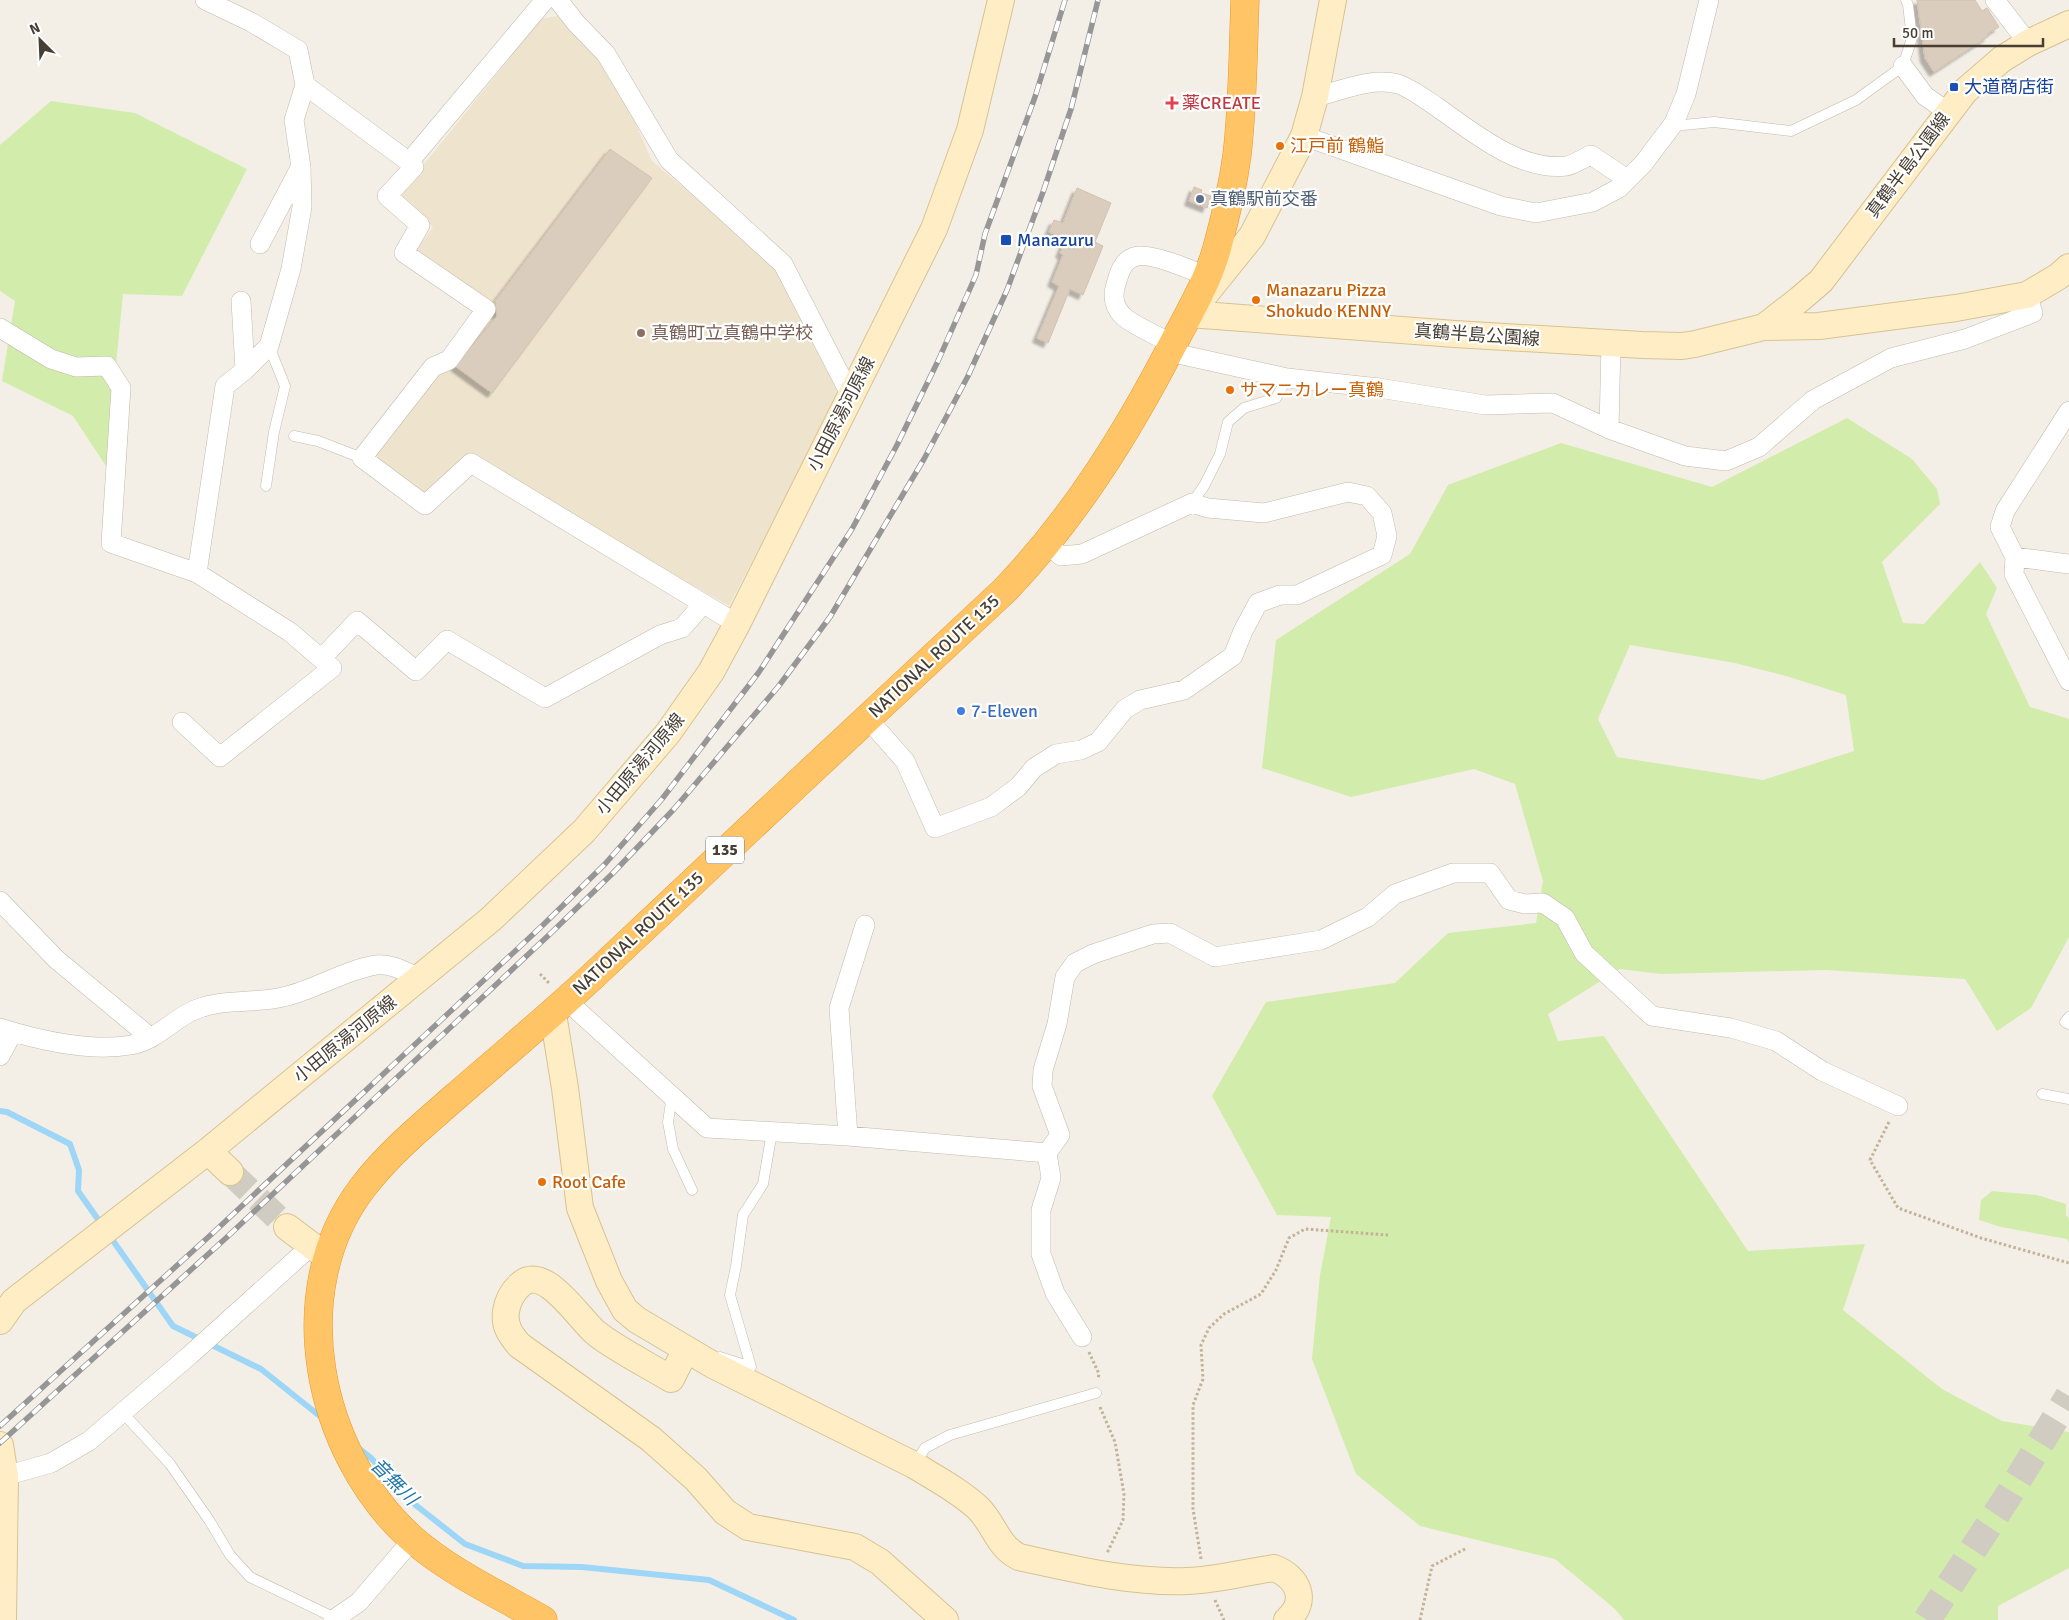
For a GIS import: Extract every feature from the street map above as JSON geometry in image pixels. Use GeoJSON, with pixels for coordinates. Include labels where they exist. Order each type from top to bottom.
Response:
{"type":"FeatureCollection","features":[{"type":"Feature","properties":{"kind":"highway","name":"NATIONAL ROUTE 135"},"geometry":{"type":"LineString","coordinates":[[542,1620],[442,1561],[413,1540],[391,1518],[365,1485],[346,1451],[330,1408],[323,1374],[319,1326],[322,1284],[319,1251],[375,1171],[421,1127],[560,1007],[1006,590],[1047,544],[1088,488],[1132,420],[1208,276],[1218,245],[1237,156],[1242,100],[1244,0]]}},
{"type":"Feature","properties":{"kind":"main road","name":"小田原湯河原線"},"geometry":{"type":"LineString","coordinates":[[0,1321],[14,1301],[208,1152],[491,919],[584,831],[668,734],[711,672],[737,624],[934,229],[970,130],[1001,0]]}},
{"type":"Feature","properties":{"kind":"main road"},"geometry":{"type":"LineString","coordinates":[[1189,314],[1252,236],[1304,136],[1316,97],[1333,0]]}},
{"type":"Feature","properties":{"kind":"main road","name":"真鶴半島公園線"},"geometry":{"type":"LineString","coordinates":[[1764,327],[1821,281],[1965,91],[2002,59],[2028,43],[2069,24]]}},
{"type":"Feature","properties":{"kind":"main road","name":"真鶴半島公園線"},"geometry":{"type":"LineString","coordinates":[[1189,314],[1455,334],[1682,346],[1764,327],[1819,326],[1956,308],[2027,295],[2069,267]]}},
{"type":"Feature","properties":{"kind":"main road"},"geometry":{"type":"LineString","coordinates":[[560,1007],[565,1088],[580,1208],[596,1251],[625,1310],[637,1320],[712,1365],[914,1465],[938,1480],[976,1506],[984,1514],[1008,1552],[1019,1557],[1096,1573],[1144,1579],[1187,1581],[1274,1568],[1287,1574],[1295,1582],[1299,1594],[1298,1605],[1292,1616],[1287,1620]]}},
{"type":"Feature","properties":{"kind":"main road"},"geometry":{"type":"LineString","coordinates":[[208,1152],[230,1172]]}},
{"type":"Feature","properties":{"kind":"main road"},"geometry":{"type":"LineString","coordinates":[[287,1227],[319,1251]]}},
{"type":"Feature","properties":{"kind":"main road"},"geometry":{"type":"LineString","coordinates":[[686,1349],[670,1379],[596,1333],[552,1286],[537,1279],[523,1281],[513,1291],[508,1303],[506,1316],[508,1331],[519,1345],[651,1439],[696,1479],[725,1512],[748,1527],[855,1547],[880,1562],[945,1620]]}},
{"type":"Feature","properties":{"kind":"main road"},"geometry":{"type":"LineString","coordinates":[[0,1445],[5,1476],[4,1620]]}},
{"type":"Feature","properties":{"kind":"street"},"geometry":{"type":"LineString","coordinates":[[197,573],[225,386],[245,370],[269,346],[292,269],[302,208],[301,167],[294,120],[305,85],[298,50],[250,22],[205,0]]}},
{"type":"Feature","properties":{"kind":"street"},"geometry":{"type":"LineString","coordinates":[[409,162],[545,0]]}},
{"type":"Feature","properties":{"kind":"street"},"geometry":{"type":"LineString","coordinates":[[558,0],[576,23],[606,54],[669,160],[783,264],[851,396]]}},
{"type":"Feature","properties":{"kind":"street"},"geometry":{"type":"LineString","coordinates":[[1304,136],[1501,206],[1536,213],[1593,202],[1619,188],[1643,164],[1674,123],[1686,94],[1709,0]]}},
{"type":"Feature","properties":{"kind":"street"},"geometry":{"type":"LineString","coordinates":[[1995,0],[2028,43]]}},
{"type":"Feature","properties":{"kind":"street"},"geometry":{"type":"LineString","coordinates":[[1903,66],[1925,96],[1948,112]]}},
{"type":"Feature","properties":{"kind":"street"},"geometry":{"type":"LineString","coordinates":[[1316,97],[1375,82],[1398,84],[1427,100],[1509,154],[1543,166],[1568,166],[1591,155],[1627,180]]}},
{"type":"Feature","properties":{"kind":"street"},"geometry":{"type":"LineString","coordinates":[[305,85],[414,167],[387,196],[420,225],[404,253],[486,309],[449,360],[433,367],[362,458],[425,505],[471,463],[737,624]]}},
{"type":"Feature","properties":{"kind":"street"},"geometry":{"type":"LineString","coordinates":[[260,244],[301,167]]}},
{"type":"Feature","properties":{"kind":"street"},"geometry":{"type":"LineString","coordinates":[[1208,276],[1180,265],[1146,256],[1134,256],[1122,266],[1114,289],[1114,305],[1124,318],[1171,348],[1287,378],[1379,388],[1486,405],[1553,403],[1608,429],[1685,456],[1726,461],[1760,447],[1813,400],[1891,358],[1965,339],[2032,313],[2027,295]]}},
{"type":"Feature","properties":{"kind":"street"},"geometry":{"type":"LineString","coordinates":[[241,302],[245,370]]}},
{"type":"Feature","properties":{"kind":"street"},"geometry":{"type":"LineString","coordinates":[[0,328],[51,359],[76,367],[107,366],[121,388],[111,543],[197,573],[290,632],[332,668],[220,757],[182,722]]}},
{"type":"Feature","properties":{"kind":"street"},"geometry":{"type":"LineString","coordinates":[[1608,429],[1611,343]]}},
{"type":"Feature","properties":{"kind":"street"},"geometry":{"type":"LineString","coordinates":[[2069,411],[2005,511],[2000,527],[2014,557],[2014,574],[2069,681]]}},
{"type":"Feature","properties":{"kind":"street"},"geometry":{"type":"LineString","coordinates":[[867,718],[905,761],[935,828],[991,807],[1018,787],[1034,768],[1056,754],[1081,750],[1098,742],[1125,708],[1140,700],[1184,690],[1234,656],[1243,631],[1258,603],[1280,594],[1297,595],[1382,555],[1387,536],[1382,513],[1367,496],[1348,492],[1264,513],[1208,508],[1192,502],[1082,554],[1061,556],[1047,544]]}},
{"type":"Feature","properties":{"kind":"street"},"geometry":{"type":"LineString","coordinates":[[2014,557],[2069,564]]}},
{"type":"Feature","properties":{"kind":"street"},"geometry":{"type":"LineString","coordinates":[[322,658],[356,621],[416,671],[447,640],[545,698],[660,636],[682,628],[703,604]]}},
{"type":"Feature","properties":{"kind":"street"},"geometry":{"type":"LineString","coordinates":[[1082,1337],[1055,1293],[1041,1254],[1041,1210],[1051,1178],[1047,1153],[1060,1135],[1042,1086],[1043,1070],[1057,1024],[1065,977],[1075,963],[1093,954],[1153,934],[1170,933],[1215,957],[1322,940],[1368,917],[1394,894],[1453,873],[1490,873],[1509,900],[1525,904],[1543,903],[1565,918],[1584,953],[1652,1016],[1731,1028],[1776,1041],[1822,1071],[1898,1106]]}},
{"type":"Feature","properties":{"kind":"street"},"geometry":{"type":"LineString","coordinates":[[0,901],[56,959],[151,1038]]}},
{"type":"Feature","properties":{"kind":"street"},"geometry":{"type":"LineString","coordinates":[[848,1136],[839,1008],[865,925]]}},
{"type":"Feature","properties":{"kind":"street"},"geometry":{"type":"LineString","coordinates":[[0,1056],[6,1030],[84,1047],[111,1048],[133,1045],[151,1038],[196,1009],[229,1002],[280,998],[302,993],[354,971],[378,965],[391,966],[419,978]]}},
{"type":"Feature","properties":{"kind":"street"},"geometry":{"type":"LineString","coordinates":[[560,1007],[672,1095],[707,1128],[848,1136],[1047,1153]]}},
{"type":"Feature","properties":{"kind":"street"},"geometry":{"type":"LineString","coordinates":[[5,1476],[51,1463],[89,1441],[319,1251]]}},
{"type":"Feature","properties":{"kind":"street"},"geometry":{"type":"LineString","coordinates":[[334,1619],[358,1602],[413,1540]]}},
{"type":"Feature","properties":{"kind":"lane"},"geometry":{"type":"LineString","coordinates":[[1674,123],[1683,125],[1714,122],[1791,130],[1856,100],[1903,66],[1912,38],[1906,0]]}},
{"type":"Feature","properties":{"kind":"lane"},"geometry":{"type":"LineString","coordinates":[[266,486],[274,432],[285,386],[269,346]]}},
{"type":"Feature","properties":{"kind":"lane"},"geometry":{"type":"LineString","coordinates":[[1192,502],[1204,486],[1220,454],[1228,422],[1244,408],[1276,398],[1287,378]]}},
{"type":"Feature","properties":{"kind":"lane"},"geometry":{"type":"LineString","coordinates":[[294,436],[318,441],[362,458]]}},
{"type":"Feature","properties":{"kind":"lane"},"geometry":{"type":"LineString","coordinates":[[2069,1017],[2066,1022],[2069,1024]]}},
{"type":"Feature","properties":{"kind":"lane"},"geometry":{"type":"LineString","coordinates":[[2042,1094],[2069,1099]]}},
{"type":"Feature","properties":{"kind":"lane"},"geometry":{"type":"LineString","coordinates":[[672,1095],[668,1122],[673,1149],[692,1190]]}},
{"type":"Feature","properties":{"kind":"lane"},"geometry":{"type":"LineString","coordinates":[[712,1365],[721,1356],[751,1367],[730,1295],[743,1215],[763,1184],[772,1132]]}},
{"type":"Feature","properties":{"kind":"lane"},"geometry":{"type":"LineString","coordinates":[[914,1465],[925,1448],[950,1435],[1096,1393]]}},
{"type":"Feature","properties":{"kind":"lane"},"geometry":{"type":"LineString","coordinates":[[123,1413],[170,1464],[209,1520],[230,1556],[250,1577],[334,1619]]}},
{"type":"Feature","properties":{"kind":"path"},"geometry":{"type":"LineString","coordinates":[[1898,1106],[1870,1160],[1898,1208],[1981,1238],[2069,1263]]}},
{"type":"Feature","properties":{"kind":"path"},"geometry":{"type":"LineString","coordinates":[[1197,1542],[1193,1509],[1193,1405],[1203,1379],[1201,1345],[1209,1328],[1224,1314],[1261,1294],[1276,1270],[1289,1238],[1305,1229],[1388,1235]]}},
{"type":"Feature","properties":{"kind":"path"},"geometry":{"type":"LineString","coordinates":[[1082,1337],[1099,1374],[1096,1393],[1115,1442],[1124,1494],[1123,1520],[1096,1573]]}},
{"type":"Feature","properties":{"kind":"path"},"geometry":{"type":"LineString","coordinates":[[1420,1620],[1432,1566],[1467,1548]]}},
{"type":"Feature","properties":{"kind":"shaded area","name":"真鶴町立真鶴中学校"},"geometry":{"type":"Polygon","coordinates":[[[562,15],[589,41],[619,85],[652,161],[776,266],[839,393],[729,606],[475,460],[422,498],[372,457],[491,309],[416,250],[433,227],[403,203],[400,194],[541,19],[562,15]]]}},
{"type":"Feature","properties":{"kind":"green space"},"geometry":{"type":"Polygon","coordinates":[[[51,101],[135,113],[247,169],[182,296],[123,294],[106,466],[73,416],[2,381],[15,301],[0,291],[0,145],[51,101]]]}},
{"type":"Feature","properties":{"kind":"green space"},"geometry":{"type":"Polygon","coordinates":[[[1847,418],[1912,459],[1937,489],[1940,504],[1882,562],[1903,623],[1924,624],[1980,562],[1997,588],[1986,614],[2030,707],[2069,719],[2069,937],[2031,1008],[1997,1031],[1965,979],[1826,970],[1661,974],[1620,969],[1548,1014],[1558,1041],[1604,1036],[1748,1251],[1865,1244],[1843,1310],[1942,1389],[2002,1421],[2069,1432],[2069,1568],[1998,1606],[1998,1620],[1624,1620],[1615,1609],[1555,1559],[1420,1526],[1356,1474],[1312,1359],[1320,1275],[1331,1217],[1277,1215],[1212,1096],[1266,1002],[1395,983],[1448,933],[1536,923],[1543,881],[1515,784],[1474,769],[1351,797],[1262,768],[1276,640],[1410,554],[1448,485],[1561,443],[1712,487],[1847,418]],[[1630,645],[1598,719],[1617,757],[1763,780],[1854,751],[1846,695],[1786,676],[1735,663],[1630,645]]]}},
{"type":"Feature","properties":{"kind":"green space"},"geometry":{"type":"Polygon","coordinates":[[[1992,1191],[2037,1195],[2066,1204],[2066,1215],[2069,1218],[2069,1243],[2067,1239],[2001,1227],[1979,1220],[1981,1200],[1992,1191]]]}},
{"type":"Feature","properties":{"kind":"building"},"geometry":{"type":"Polygon","coordinates":[[[1917,0],[1975,0],[1982,11],[1987,8],[1999,27],[1987,34],[1989,36],[1934,72],[1925,58],[1917,0]]]}},
{"type":"Feature","properties":{"kind":"building"},"geometry":{"type":"Polygon","coordinates":[[[610,149],[652,178],[492,393],[455,366],[497,316],[495,301],[610,149]]]}},
{"type":"Feature","properties":{"kind":"building","name":"真鶴駅前交番"},"geometry":{"type":"Polygon","coordinates":[[[1194,187],[1202,190],[1201,193],[1211,196],[1207,208],[1189,201],[1194,187]]]}},
{"type":"Feature","properties":{"kind":"building"},"geometry":{"type":"Polygon","coordinates":[[[1077,188],[1111,203],[1095,242],[1103,246],[1083,295],[1070,289],[1048,343],[1037,338],[1059,286],[1052,282],[1063,255],[1060,253],[1066,239],[1049,232],[1054,220],[1063,223],[1077,188]]]}},
{"type":"Feature","properties":{"kind":"waterway"},"geometry":{"type":"LineString","coordinates":[[0,1111],[7,1112],[70,1144],[79,1170],[78,1191],[102,1225]]}},
{"type":"Feature","properties":{"kind":"waterway","name":"音無川"},"geometry":{"type":"LineString","coordinates":[[109,1235],[173,1326],[261,1369],[326,1421]]}},
{"type":"Feature","properties":{"kind":"waterway","name":"音無川"},"geometry":{"type":"LineString","coordinates":[[358,1448],[371,1458],[413,1503],[465,1544],[523,1566],[582,1567],[709,1580],[794,1620]]}},
{"type":"Feature","properties":{"kind":"tunnel"},"geometry":{"type":"LineString","coordinates":[[230,1172],[287,1227]]}},
{"type":"Feature","properties":{"kind":"tunnel"},"geometry":{"type":"LineString","coordinates":[[1927,1620],[2008,1496],[2069,1396]]}},
{"type":"Feature","properties":{"kind":"railway"},"geometry":{"type":"LineString","coordinates":[[0,1426],[215,1231],[543,925],[605,864],[662,799],[759,672],[852,529],[897,445],[938,361],[976,275],[985,234],[1035,97],[1065,0]]}},
{"type":"Feature","properties":{"kind":"railway"},"geometry":{"type":"LineString","coordinates":[[0,1443],[226,1238],[613,873],[674,809],[778,687],[830,617],[924,459],[968,376],[1007,290],[1043,192],[1071,109],[1098,0]]}},
{"type":"Feature","properties":{"kind":"place","name":"大道商店街"},"geometry":{"type":"Point","coordinates":[1954,87]}},
{"type":"Feature","properties":{"kind":"place","name":"薬CREATE"},"geometry":{"type":"Point","coordinates":[1172,103]}},
{"type":"Feature","properties":{"kind":"place","name":"江戸前 鶴鮨"},"geometry":{"type":"Point","coordinates":[1280,146]}},
{"type":"Feature","properties":{"kind":"place","name":"真鶴駅前交番"},"geometry":{"type":"Point","coordinates":[1200,199]}},
{"type":"Feature","properties":{"kind":"place","name":"Manazuru"},"geometry":{"type":"Point","coordinates":[1006,240]}},
{"type":"Feature","properties":{"kind":"place","name":"Manazaru Pizza Shokudo KENNY"},"geometry":{"type":"Point","coordinates":[1256,300]}},
{"type":"Feature","properties":{"kind":"place","name":"真鶴町立真鶴中学校"},"geometry":{"type":"Point","coordinates":[641,333]}},
{"type":"Feature","properties":{"kind":"place","name":"サマニカレー真鶴"},"geometry":{"type":"Point","coordinates":[1230,390]}},
{"type":"Feature","properties":{"kind":"place","name":"7-Eleven"},"geometry":{"type":"Point","coordinates":[961,711]}},
{"type":"Feature","properties":{"kind":"place","name":"Root Cafe"},"geometry":{"type":"Point","coordinates":[542,1182]}}]}
